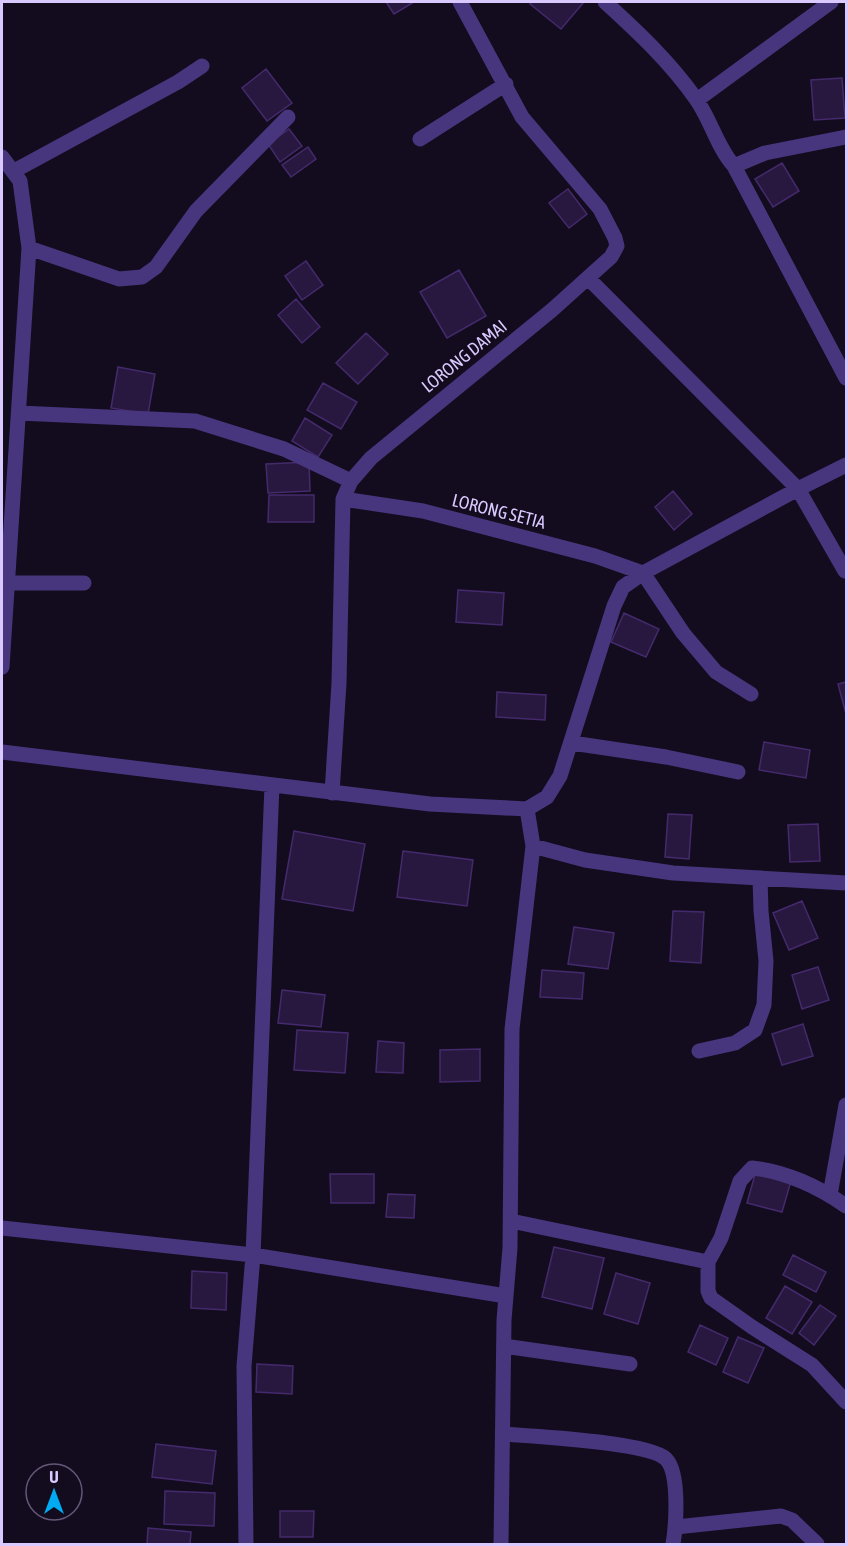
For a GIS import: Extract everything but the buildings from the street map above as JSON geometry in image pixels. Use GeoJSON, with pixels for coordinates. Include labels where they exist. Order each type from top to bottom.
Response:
{"type":"FeatureCollection","features":[{"type":"Feature","properties":{"kind":"street","name":"LORONG DAMAI"},"geometry":{"type":"LineString","coordinates":[[332,793],[339,683],[343,499],[351,481],[371,458],[552,310],[616,251],[615,238],[600,209],[522,117],[460,2]]}},
{"type":"Feature","properties":{"kind":"street"},"geometry":{"type":"LineString","coordinates":[[605,2],[657,51],[697,100],[846,378]]}},
{"type":"Feature","properties":{"kind":"street"},"geometry":{"type":"LineString","coordinates":[[697,100],[831,2]]}},
{"type":"Feature","properties":{"kind":"street"},"geometry":{"type":"LineString","coordinates":[[14,171],[178,82],[202,66]]}},
{"type":"Feature","properties":{"kind":"street"},"geometry":{"type":"LineString","coordinates":[[420,139],[506,84]]}},
{"type":"Feature","properties":{"kind":"street"},"geometry":{"type":"LineString","coordinates":[[29,248],[119,279],[142,277],[156,267],[196,210],[288,117]]}},
{"type":"Feature","properties":{"kind":"street"},"geometry":{"type":"LineString","coordinates":[[734,166],[765,153],[846,137]]}},
{"type":"Feature","properties":{"kind":"street"},"geometry":{"type":"LineString","coordinates":[[2,157],[20,181],[29,248],[2,667]]}},
{"type":"Feature","properties":{"kind":"street"},"geometry":{"type":"LineString","coordinates":[[588,278],[798,489],[845,571]]}},
{"type":"Feature","properties":{"kind":"street"},"geometry":{"type":"LineString","coordinates":[[19,413],[195,421],[284,449],[351,481]]}},
{"type":"Feature","properties":{"kind":"street"},"geometry":{"type":"LineString","coordinates":[[2,752],[430,804],[527,809],[547,797],[560,776],[614,606],[623,587],[643,573],[846,465]]}},
{"type":"Feature","properties":{"kind":"street","name":"LORONG SETIA"},"geometry":{"type":"LineString","coordinates":[[343,499],[423,511],[595,556],[643,573]]}},
{"type":"Feature","properties":{"kind":"street"},"geometry":{"type":"LineString","coordinates":[[643,573],[683,633],[716,672],[751,694]]}},
{"type":"Feature","properties":{"kind":"street"},"geometry":{"type":"LineString","coordinates":[[7,583],[84,583]]}},
{"type":"Feature","properties":{"kind":"street"},"geometry":{"type":"LineString","coordinates":[[572,743],[666,757],[738,772]]}},
{"type":"Feature","properties":{"kind":"street"},"geometry":{"type":"LineString","coordinates":[[246,1545],[244,1366],[253,1255],[272,785]]}},
{"type":"Feature","properties":{"kind":"street"},"geometry":{"type":"LineString","coordinates":[[501,1545],[504,1346],[511,1221],[512,1029],[533,846],[527,809]]}},
{"type":"Feature","properties":{"kind":"street"},"geometry":{"type":"LineString","coordinates":[[533,846],[585,860],[673,873],[846,883]]}},
{"type":"Feature","properties":{"kind":"street"},"geometry":{"type":"LineString","coordinates":[[699,1051],[735,1043],[755,1030],[764,1005],[766,961],[760,878]]}},
{"type":"Feature","properties":{"kind":"street"},"geometry":{"type":"LineString","coordinates":[[830,1195],[846,1105]]}},
{"type":"Feature","properties":{"kind":"street"},"geometry":{"type":"LineString","coordinates":[[846,1206],[804,1182],[765,1169],[752,1168],[740,1181],[721,1238],[708,1262],[708,1291],[711,1298],[752,1328],[812,1365],[846,1402]]}},
{"type":"Feature","properties":{"kind":"street"},"geometry":{"type":"LineString","coordinates":[[511,1221],[708,1262]]}},
{"type":"Feature","properties":{"kind":"street"},"geometry":{"type":"LineString","coordinates":[[2,1228],[253,1255],[506,1296]]}},
{"type":"Feature","properties":{"kind":"street"},"geometry":{"type":"LineString","coordinates":[[504,1346],[630,1365]]}},
{"type":"Feature","properties":{"kind":"street"},"geometry":{"type":"LineString","coordinates":[[503,1434],[590,1441],[653,1451],[666,1459],[672,1472],[676,1527],[673,1545]]}},
{"type":"Feature","properties":{"kind":"street"},"geometry":{"type":"LineString","coordinates":[[676,1527],[781,1516],[792,1520],[817,1545]]}}]}
